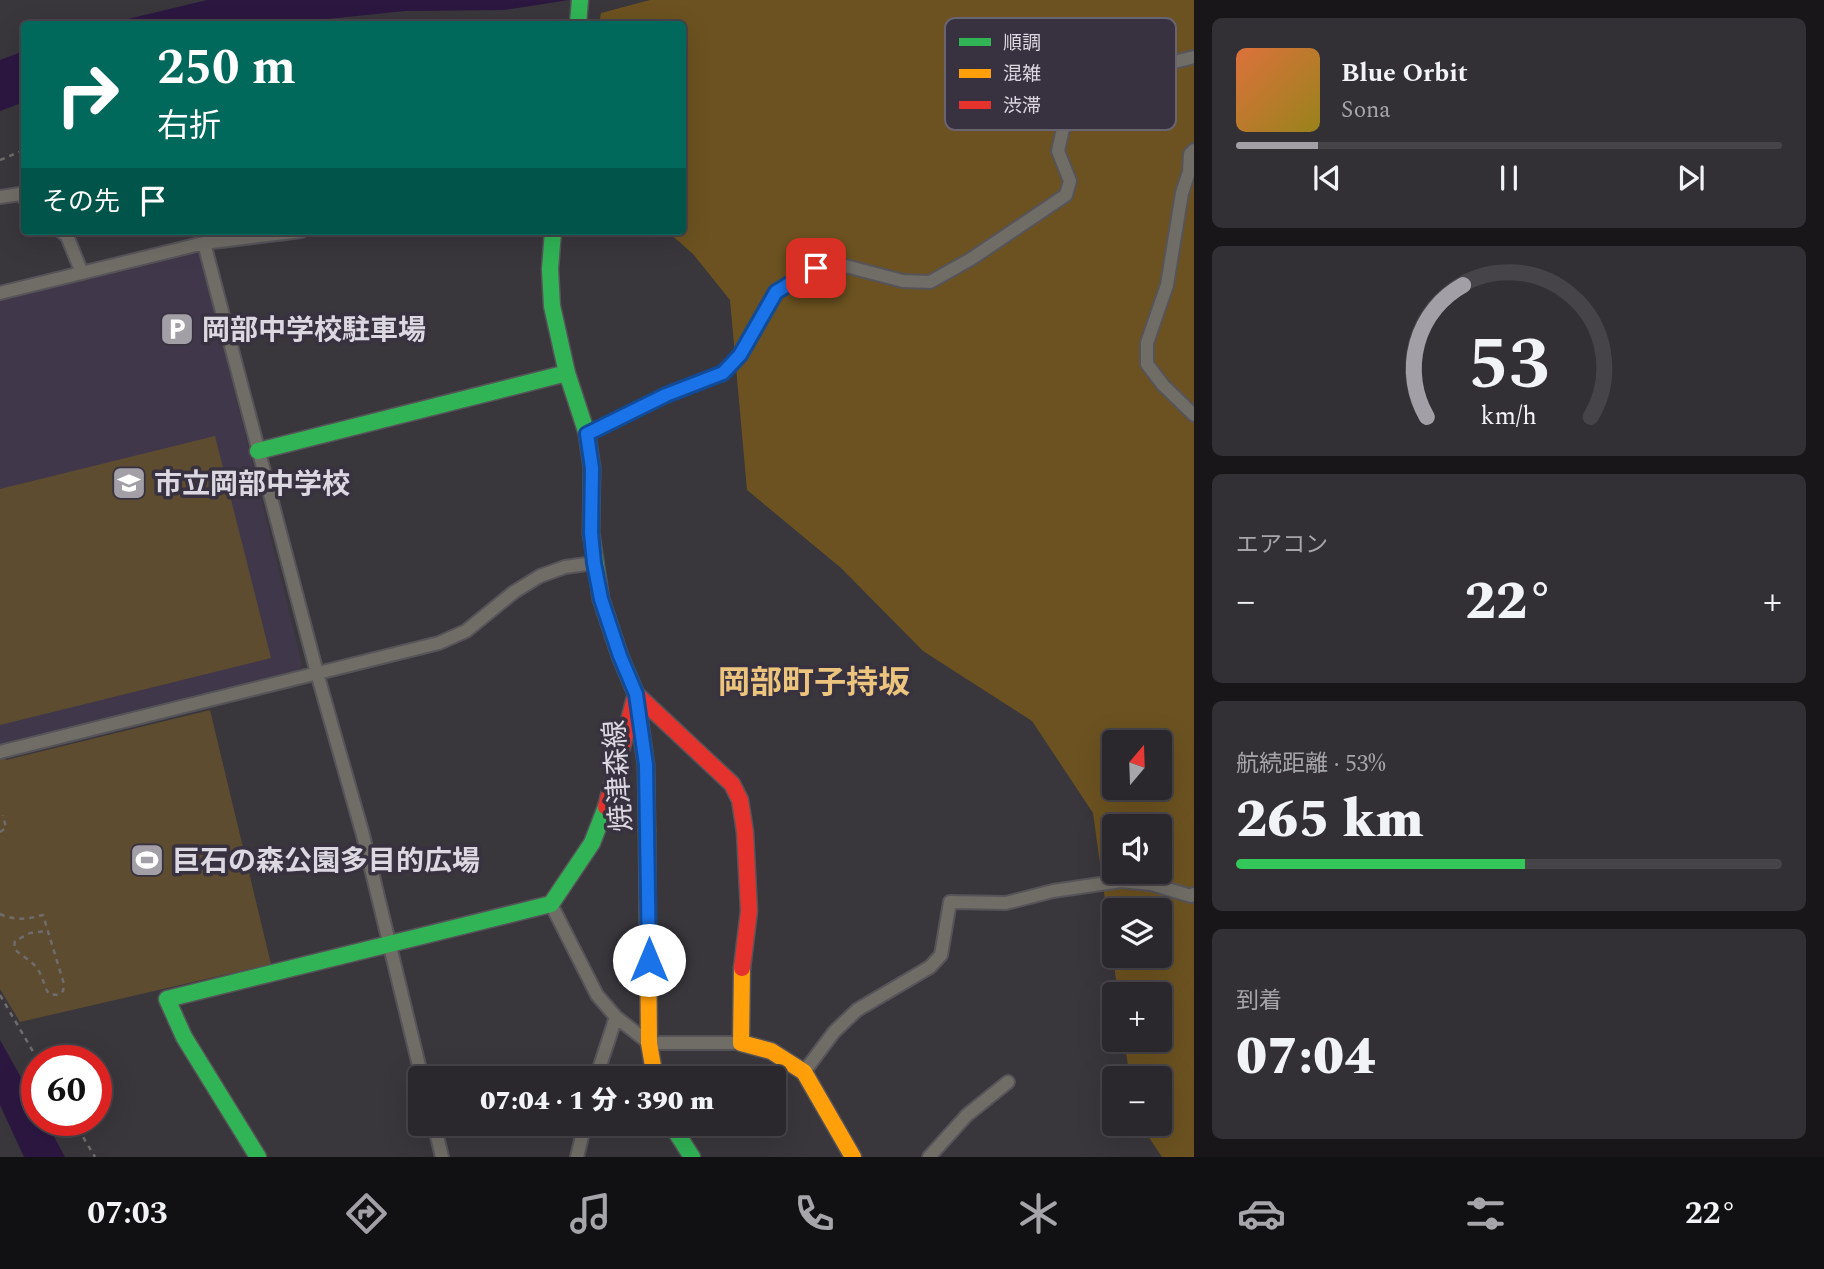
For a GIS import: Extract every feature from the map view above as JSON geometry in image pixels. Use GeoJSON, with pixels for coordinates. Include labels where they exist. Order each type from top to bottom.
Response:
{"type":"FeatureCollection","features":[{"type":"Feature","properties":{"kind":"street"},"geometry":{"type":"LineString","coordinates":[[578,21],[580,0]]}},
{"type":"Feature","properties":{"kind":"street"},"geometry":{"type":"LineString","coordinates":[[1176,62],[1194,57]]}},
{"type":"Feature","properties":{"kind":"street"},"geometry":{"type":"LineString","coordinates":[[587,434],[666,395],[723,373],[740,355],[776,292],[816,268],[834,263],[903,281],[930,282],[971,259],[1066,195],[1070,181],[1058,151],[1063,130]]}},
{"type":"Feature","properties":{"kind":"street"},"geometry":{"type":"LineString","coordinates":[[1194,149],[1189,153],[1191,172],[1182,193],[1167,285],[1147,343],[1147,364],[1163,385],[1194,415]]}},
{"type":"Feature","properties":{"kind":"street"},"geometry":{"type":"LineString","coordinates":[[0,198],[21,195]]}},
{"type":"Feature","properties":{"kind":"street"},"geometry":{"type":"LineString","coordinates":[[65,235],[82,272]]}},
{"type":"Feature","properties":{"kind":"street"},"geometry":{"type":"LineString","coordinates":[[0,293],[204,243],[269,235]]}},
{"type":"Feature","properties":{"kind":"street","name":"焼津森線"},"geometry":{"type":"LineString","coordinates":[[553,235],[550,269],[552,306],[567,373],[587,434],[592,468],[591,533],[594,563],[601,599],[636,694],[648,793],[649,1043],[653,1066]]}},
{"type":"Feature","properties":{"kind":"street"},"geometry":{"type":"LineString","coordinates":[[204,243],[317,673],[363,835],[419,1066]]}},
{"type":"Feature","properties":{"kind":"street"},"geometry":{"type":"LineString","coordinates":[[258,451],[567,373]]}},
{"type":"Feature","properties":{"kind":"street"},"geometry":{"type":"LineString","coordinates":[[0,752],[439,643],[466,631],[514,592],[540,576],[594,563]]}},
{"type":"Feature","properties":{"kind":"street"},"geometry":{"type":"LineString","coordinates":[[258,1157],[184,1037],[167,999],[551,904],[592,843],[604,814],[636,694],[732,785],[740,800],[745,832],[749,911],[742,964],[741,1043]]}},
{"type":"Feature","properties":{"kind":"street"},"geometry":{"type":"LineString","coordinates":[[804,1072],[834,1032],[857,1010],[930,967],[941,955],[950,902],[1006,902],[1053,891],[1121,881],[1151,884],[1191,896],[1194,894]]}},
{"type":"Feature","properties":{"kind":"street"},"geometry":{"type":"LineString","coordinates":[[551,904],[597,995],[616,1017],[649,1043],[741,1043],[771,1051],[804,1072],[853,1157]]}},
{"type":"Feature","properties":{"kind":"street"},"geometry":{"type":"LineString","coordinates":[[600,1066],[616,1017]]}},
{"type":"Feature","properties":{"kind":"street"},"geometry":{"type":"LineString","coordinates":[[929,1157],[967,1115],[1008,1082]]}},
{"type":"Feature","properties":{"kind":"street"},"geometry":{"type":"LineString","coordinates":[[437,1136],[442,1157]]}},
{"type":"Feature","properties":{"kind":"street"},"geometry":{"type":"LineString","coordinates":[[577,1157],[582,1136]]}},
{"type":"Feature","properties":{"kind":"street"},"geometry":{"type":"LineString","coordinates":[[679,1136],[692,1157]]}},
{"type":"Feature","properties":{"kind":"path"},"geometry":{"type":"LineString","coordinates":[[0,160],[21,151]]}},
{"type":"Feature","properties":{"kind":"path"},"geometry":{"type":"LineString","coordinates":[[0,832],[6,828],[3,815]]}},
{"type":"Feature","properties":{"kind":"path"},"geometry":{"type":"LineString","coordinates":[[0,914],[27,920],[43,915],[64,984],[58,995],[49,994],[37,968],[18,954],[14,947],[15,941],[21,937],[47,930]]}},
{"type":"Feature","properties":{"kind":"path"},"geometry":{"type":"LineString","coordinates":[[0,995],[29,1045]]}},
{"type":"Feature","properties":{"kind":"path"},"geometry":{"type":"LineString","coordinates":[[83,1136],[95,1157]]}},
{"type":"Feature","properties":{"kind":"shaded area"},"geometry":{"type":"Polygon","coordinates":[[[207,0],[569,0],[504,10],[405,11],[308,21],[120,21],[207,0]]]}},
{"type":"Feature","properties":{"kind":"shaded area"},"geometry":{"type":"Polygon","coordinates":[[[650,0],[1194,0],[1194,1157],[1162,1157],[1148,1136],[1172,1136],[1172,1066],[1128,1066],[1126,1052],[1172,1052],[1172,982],[1116,982],[1114,968],[1172,968],[1172,898],[1105,898],[1103,884],[1172,884],[1172,814],[1102,814],[1102,878],[1093,813],[1032,721],[923,651],[841,568],[747,490],[730,300],[693,254],[672,235],[686,235],[686,21],[600,21],[601,13],[650,0]]]}},
{"type":"Feature","properties":{"kind":"shaded area"},"geometry":{"type":"Polygon","coordinates":[[[21,52],[21,103],[0,111],[0,60],[21,52]]]}},
{"type":"Feature","properties":{"kind":"shaded area","name":"市立岡部中学校"},"geometry":{"type":"Polygon","coordinates":[[[196,252],[201,255],[302,665],[297,672],[0,745],[0,301],[196,252]]]}},
{"type":"Feature","properties":{"kind":"shaded area"},"geometry":{"type":"Polygon","coordinates":[[[215,436],[271,658],[0,725],[0,489],[215,436]]]}},
{"type":"Feature","properties":{"kind":"shaded area","name":"巨石の森公園多目的広場"},"geometry":{"type":"Polygon","coordinates":[[[210,710],[271,964],[20,1022],[0,989],[0,756],[4,755],[6,760],[210,710]]]}},
{"type":"Feature","properties":{"kind":"shaded area"},"geometry":{"type":"Polygon","coordinates":[[[0,1040],[21,1077],[21,1136],[54,1136],[65,1157],[24,1157],[0,1105],[0,1040]]]}},
{"type":"Feature","properties":{"kind":"traffic: fast"},"geometry":{"type":"LineString","coordinates":[[578,21],[580,0]]}},
{"type":"Feature","properties":{"kind":"traffic: fast"},"geometry":{"type":"LineString","coordinates":[[553,235],[550,269],[552,306],[567,373],[587,434],[592,468],[591,533],[601,599],[636,694],[646,765],[647,830]]}},
{"type":"Feature","properties":{"kind":"traffic: fast"},"geometry":{"type":"LineString","coordinates":[[258,451],[567,373]]}},
{"type":"Feature","properties":{"kind":"traffic: fast"},"geometry":{"type":"LineString","coordinates":[[258,1157],[184,1037],[167,999],[551,904],[592,843],[606,807]]}},
{"type":"Feature","properties":{"kind":"traffic: fast"},"geometry":{"type":"LineString","coordinates":[[679,1136],[692,1157]]}},
{"type":"Feature","properties":{"kind":"traffic: slow"},"geometry":{"type":"LineString","coordinates":[[647,830],[649,1043],[653,1066]]}},
{"type":"Feature","properties":{"kind":"traffic: slow"},"geometry":{"type":"LineString","coordinates":[[742,968],[741,1043],[771,1051],[804,1072],[853,1157]]}},
{"type":"Feature","properties":{"kind":"traffic: jam"},"geometry":{"type":"LineString","coordinates":[[606,807],[636,694],[732,784],[740,800],[745,832],[749,911],[742,968]]}},
{"type":"Feature","properties":{"kind":"place","name":"岡部中学校駐車場"},"geometry":{"type":"Point","coordinates":[177,329]}},
{"type":"Feature","properties":{"kind":"place","name":"市立岡部中学校"},"geometry":{"type":"Point","coordinates":[129,483]}},
{"type":"Feature","properties":{"kind":"place","name":"巨石の森公園多目的広場"},"geometry":{"type":"Point","coordinates":[147,860]}},
{"type":"Feature","properties":{"kind":"district","name":"岡部町子持坂"},"geometry":{"type":"Point","coordinates":[814,682]}},
{"type":"Feature","properties":{"kind":"route"},"geometry":{"type":"LineString","coordinates":[[649,960],[646,765],[636,694],[601,599],[594,563],[591,533],[592,468],[587,434],[666,395],[723,373],[740,355],[776,292],[816,268]]}}]}
